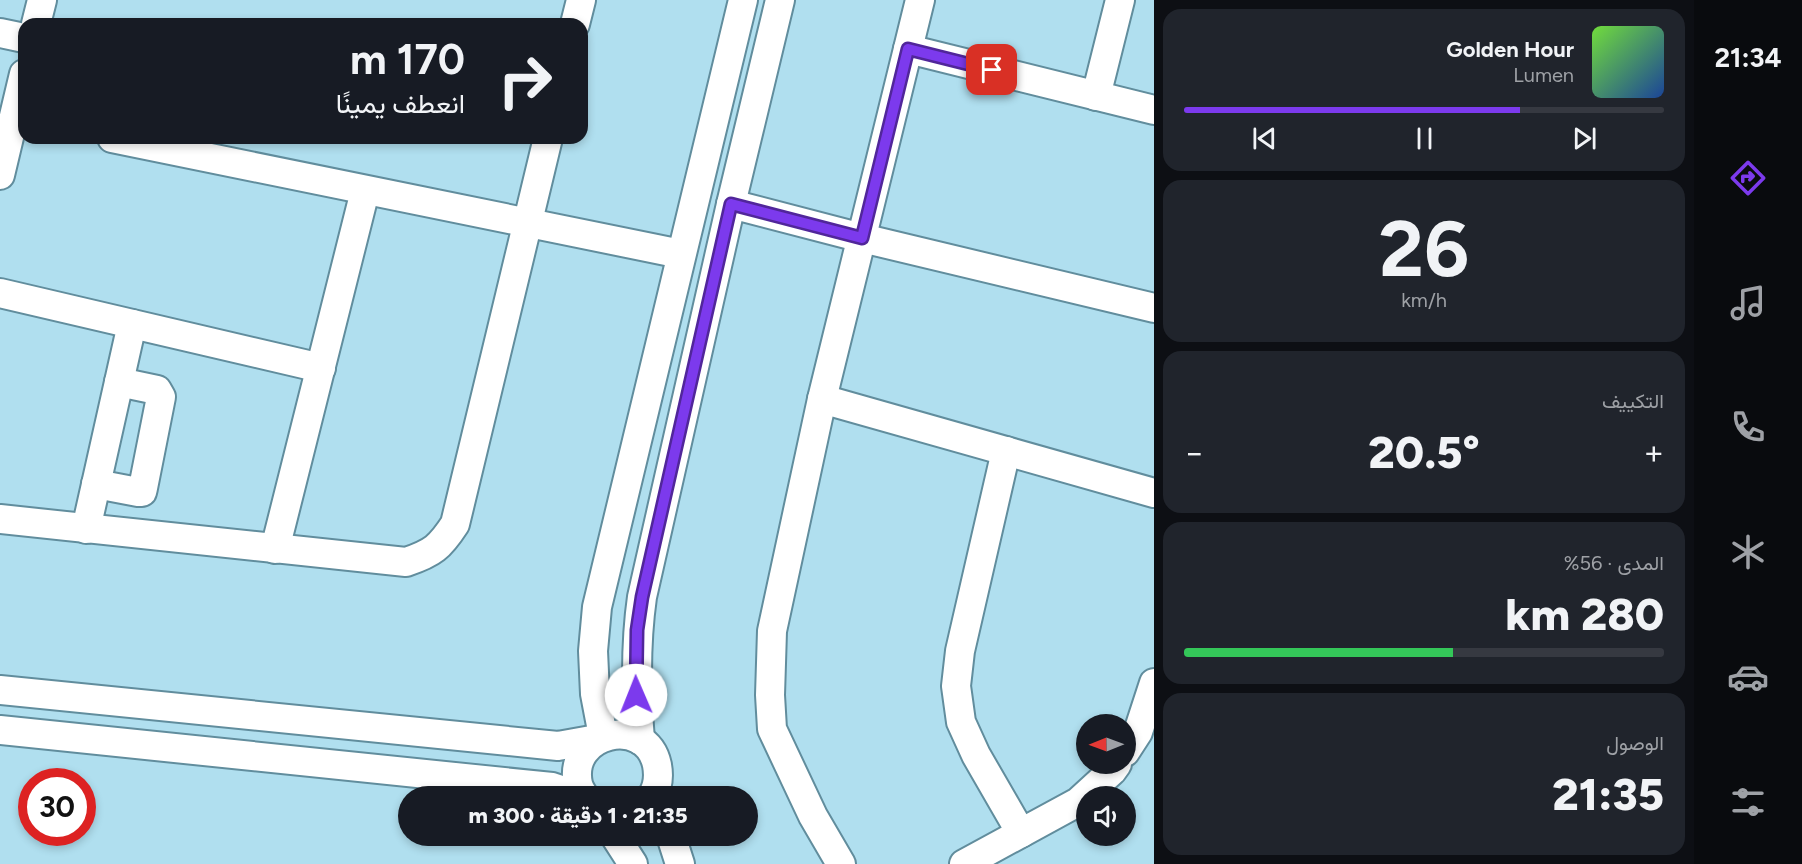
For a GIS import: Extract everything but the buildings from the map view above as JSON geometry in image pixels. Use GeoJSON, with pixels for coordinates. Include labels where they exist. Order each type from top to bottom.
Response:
{"type":"FeatureCollection","features":[{"type":"Feature","properties":{"kind":"street"},"geometry":{"type":"LineString","coordinates":[[38,18],[42,0]]}},
{"type":"Feature","properties":{"kind":"street"},"geometry":{"type":"LineString","coordinates":[[576,18],[581,0]]}},
{"type":"Feature","properties":{"kind":"street"},"geometry":{"type":"LineString","coordinates":[[600,738],[593,662],[597,607],[743,0]]}},
{"type":"Feature","properties":{"kind":"street"},"geometry":{"type":"LineString","coordinates":[[640,740],[636,664],[637,630],[642,597],[780,0]]}},
{"type":"Feature","properties":{"kind":"street"},"geometry":{"type":"LineString","coordinates":[[841,864],[813,816],[772,729],[770,695],[772,631],[822,399],[920,0]]}},
{"type":"Feature","properties":{"kind":"street"},"geometry":{"type":"LineString","coordinates":[[1096,96],[1120,0]]}},
{"type":"Feature","properties":{"kind":"street"},"geometry":{"type":"LineString","coordinates":[[0,33],[18,37]]}},
{"type":"Feature","properties":{"kind":"street"},"geometry":{"type":"LineString","coordinates":[[908,49],[1154,110]]}},
{"type":"Feature","properties":{"kind":"street"},"geometry":{"type":"LineString","coordinates":[[0,175],[18,122]]}},
{"type":"Feature","properties":{"kind":"street"},"geometry":{"type":"LineString","coordinates":[[163,144],[365,190],[681,254]]}},
{"type":"Feature","properties":{"kind":"street"},"geometry":{"type":"LineString","coordinates":[[0,519],[406,562],[427,555],[443,542],[455,524],[547,144]]}},
{"type":"Feature","properties":{"kind":"street"},"geometry":{"type":"LineString","coordinates":[[275,549],[365,190]]}},
{"type":"Feature","properties":{"kind":"street"},"geometry":{"type":"LineString","coordinates":[[731,204],[1154,308]]}},
{"type":"Feature","properties":{"kind":"street"},"geometry":{"type":"LineString","coordinates":[[0,293],[321,368]]}},
{"type":"Feature","properties":{"kind":"street"},"geometry":{"type":"LineString","coordinates":[[86,529],[132,324]]}},
{"type":"Feature","properties":{"kind":"street"},"geometry":{"type":"LineString","coordinates":[[96,484],[138,492],[142,492],[143,488],[161,396],[157,390],[119,382]]}},
{"type":"Feature","properties":{"kind":"street"},"geometry":{"type":"LineString","coordinates":[[822,399],[1154,493]]}},
{"type":"Feature","properties":{"kind":"street"},"geometry":{"type":"LineString","coordinates":[[1006,451],[960,651],[956,686],[962,722],[976,755],[1021,833]]}},
{"type":"Feature","properties":{"kind":"street"},"geometry":{"type":"LineString","coordinates":[[1136,735],[1154,682]]}},
{"type":"Feature","properties":{"kind":"street"},"geometry":{"type":"LineString","coordinates":[[0,690],[558,746],[616,734],[628,735],[640,740],[650,750],[656,761],[657,786]]}},
{"type":"Feature","properties":{"kind":"street"},"geometry":{"type":"LineString","coordinates":[[164,746],[168,707]]}},
{"type":"Feature","properties":{"kind":"street"},"geometry":{"type":"LineString","coordinates":[[0,730],[543,786]]}},
{"type":"Feature","properties":{"kind":"street"},"geometry":{"type":"LineString","coordinates":[[578,786],[578,767],[585,751],[600,738]]}},
{"type":"Feature","properties":{"kind":"street"},"geometry":{"type":"LineString","coordinates":[[964,864],[1078,802],[1110,774]]}},
{"type":"Feature","properties":{"kind":"street"},"geometry":{"type":"LineString","coordinates":[[621,846],[633,864]]}},
{"type":"Feature","properties":{"kind":"street"},"geometry":{"type":"LineString","coordinates":[[674,846],[680,864]]}},
{"type":"Feature","properties":{"kind":"route"},"geometry":{"type":"LineString","coordinates":[[636,695],[637,630],[642,597],[731,204],[862,238],[908,49],[992,70]]}}]}
